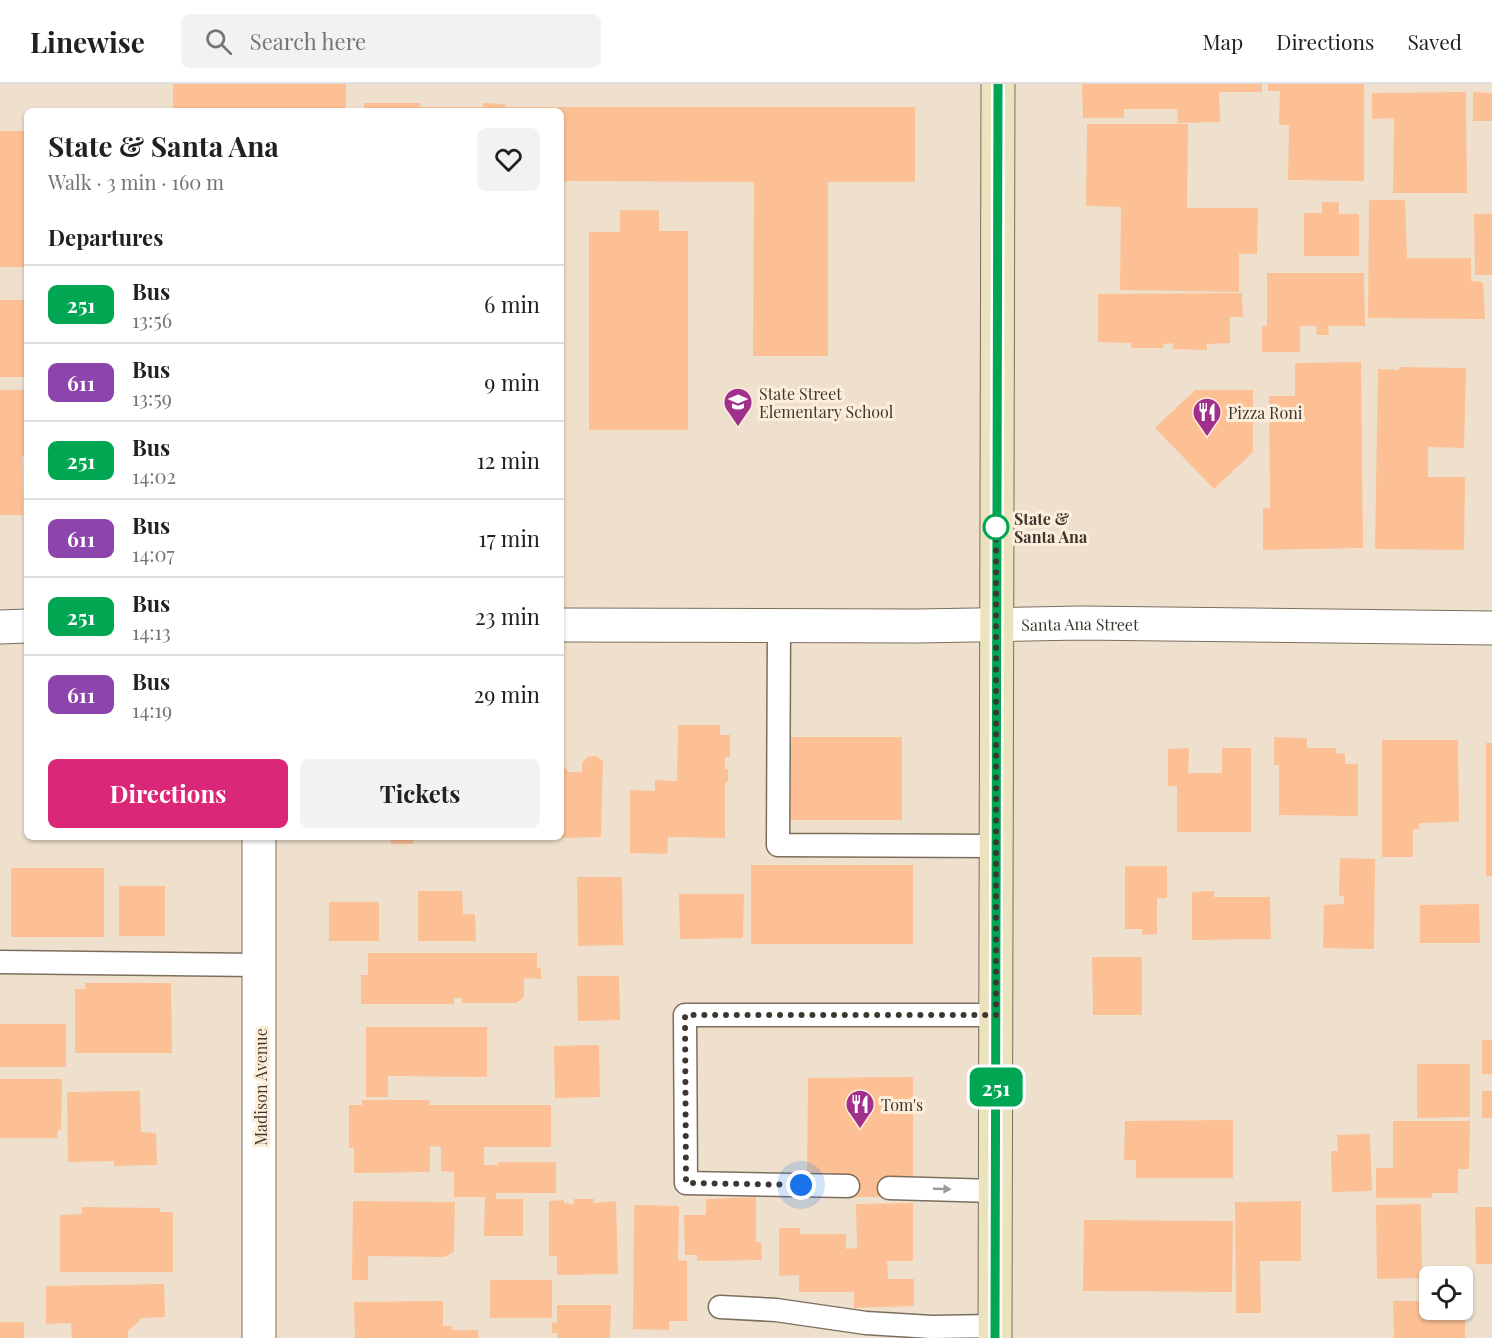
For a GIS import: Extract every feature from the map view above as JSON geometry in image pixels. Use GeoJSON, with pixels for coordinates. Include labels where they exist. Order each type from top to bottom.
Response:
{"type":"FeatureCollection","features":[{"type":"Feature","properties":{"kind":"main road"},"geometry":{"type":"LineString","coordinates":[[995,1332],[998,84]]}},
{"type":"Feature","properties":{"kind":"street","name":"Santa Ana Street"},"geometry":{"type":"LineString","coordinates":[[564,625],[996,624],[1492,628]]}},
{"type":"Feature","properties":{"kind":"street"},"geometry":{"type":"LineString","coordinates":[[0,627],[24,626]]}},
{"type":"Feature","properties":{"kind":"street","name":"Madison Avenue"},"geometry":{"type":"LineString","coordinates":[[259,840],[260,1338]]}},
{"type":"Feature","properties":{"kind":"lane"},"geometry":{"type":"LineString","coordinates":[[779,625],[778,845],[996,846]]}},
{"type":"Feature","properties":{"kind":"lane"},"geometry":{"type":"LineString","coordinates":[[1,962],[260,965]]}},
{"type":"Feature","properties":{"kind":"lane"},"geometry":{"type":"LineString","coordinates":[[848,1186],[686,1183],[685,1015],[996,1015]]}},
{"type":"Feature","properties":{"kind":"lane"},"geometry":{"type":"LineString","coordinates":[[889,1188],[995,1191]]}},
{"type":"Feature","properties":{"kind":"lane"},"geometry":{"type":"LineString","coordinates":[[720,1307],[776,1310],[866,1323],[995,1332]]}},
{"type":"Feature","properties":{"kind":"building"},"geometry":{"type":"Polygon","coordinates":[[[173,84],[346,84],[346,108],[173,108],[173,84]]]}},
{"type":"Feature","properties":{"kind":"building"},"geometry":{"type":"Polygon","coordinates":[[[1082,84],[1262,84],[1262,92],[1219,92],[1220,122],[1178,123],[1177,109],[1124,109],[1124,118],[1083,118],[1082,84]]]}},
{"type":"Feature","properties":{"kind":"building"},"geometry":{"type":"Polygon","coordinates":[[[1268,84],[1364,84],[1364,181],[1288,180],[1289,125],[1279,125],[1280,91],[1268,91],[1268,84]]]}},
{"type":"Feature","properties":{"kind":"building"},"geometry":{"type":"Polygon","coordinates":[[[1466,92],[1467,193],[1393,193],[1394,118],[1372,119],[1372,93],[1466,92]]]}},
{"type":"Feature","properties":{"kind":"building"},"geometry":{"type":"Polygon","coordinates":[[[1473,92],[1492,93],[1492,121],[1473,121],[1473,92]]]}},
{"type":"Feature","properties":{"kind":"building"},"geometry":{"type":"Polygon","coordinates":[[[364,103],[421,103],[420,107],[483,107],[483,103],[505,104],[505,107],[915,107],[915,182],[828,182],[828,356],[753,356],[754,182],[564,181],[564,108],[364,108],[364,103]]]}},
{"type":"Feature","properties":{"kind":"building"},"geometry":{"type":"Polygon","coordinates":[[[1087,124],[1188,124],[1187,208],[1258,208],[1257,254],[1239,254],[1239,292],[1120,290],[1121,207],[1086,206],[1087,124]]]}},
{"type":"Feature","properties":{"kind":"building"},"geometry":{"type":"Polygon","coordinates":[[[0,131],[24,131],[24,267],[0,267],[0,131]]]}},
{"type":"Feature","properties":{"kind":"building"},"geometry":{"type":"Polygon","coordinates":[[[1369,200],[1405,200],[1407,258],[1471,258],[1471,281],[1483,282],[1485,319],[1368,318],[1369,200]]]}},
{"type":"Feature","properties":{"kind":"building"},"geometry":{"type":"Polygon","coordinates":[[[1322,202],[1339,202],[1339,214],[1359,214],[1359,256],[1304,256],[1304,213],[1322,213],[1322,202]]]}},
{"type":"Feature","properties":{"kind":"building"},"geometry":{"type":"Polygon","coordinates":[[[620,210],[659,210],[659,231],[688,231],[688,430],[589,430],[589,232],[620,232],[620,210]]]}},
{"type":"Feature","properties":{"kind":"building"},"geometry":{"type":"Polygon","coordinates":[[[1474,214],[1492,214],[1492,275],[1475,275],[1474,214]]]}},
{"type":"Feature","properties":{"kind":"building"},"geometry":{"type":"Polygon","coordinates":[[[1267,273],[1364,273],[1365,326],[1328,326],[1329,335],[1317,335],[1316,326],[1300,326],[1300,352],[1262,352],[1262,326],[1267,326],[1267,273]]]}},
{"type":"Feature","properties":{"kind":"building"},"geometry":{"type":"Polygon","coordinates":[[[1242,293],[1243,317],[1230,317],[1230,343],[1207,344],[1207,350],[1173,349],[1173,343],[1163,344],[1164,348],[1131,348],[1131,343],[1098,342],[1098,294],[1242,293]]]}},
{"type":"Feature","properties":{"kind":"building"},"geometry":{"type":"Polygon","coordinates":[[[0,300],[24,300],[24,377],[0,377],[0,300]]]}},
{"type":"Feature","properties":{"kind":"building"},"geometry":{"type":"Polygon","coordinates":[[[1361,362],[1363,548],[1263,550],[1263,508],[1270,508],[1269,396],[1295,396],[1295,363],[1361,362]]]}},
{"type":"Feature","properties":{"kind":"building"},"geometry":{"type":"Polygon","coordinates":[[[1399,367],[1466,368],[1464,448],[1428,447],[1428,477],[1465,477],[1464,550],[1375,549],[1378,369],[1399,370],[1399,367]]]}},
{"type":"Feature","properties":{"kind":"building"},"geometry":{"type":"Polygon","coordinates":[[[0,390],[24,390],[23,515],[0,515],[0,390]]]}},
{"type":"Feature","properties":{"kind":"building"},"geometry":{"type":"Polygon","coordinates":[[[1195,390],[1253,390],[1253,452],[1214,489],[1155,428],[1195,390]]]}},
{"type":"Feature","properties":{"kind":"building"},"geometry":{"type":"Polygon","coordinates":[[[678,725],[720,725],[720,735],[730,735],[730,757],[725,757],[728,782],[725,782],[725,838],[668,837],[667,854],[630,853],[630,790],[655,791],[655,780],[677,781],[678,725]]]}},
{"type":"Feature","properties":{"kind":"building"},"geometry":{"type":"Polygon","coordinates":[[[787,737],[902,737],[902,820],[787,820],[787,737]]]}},
{"type":"Feature","properties":{"kind":"building"},"geometry":{"type":"Polygon","coordinates":[[[1274,737],[1307,738],[1307,748],[1336,748],[1336,753],[1345,754],[1345,764],[1358,764],[1358,816],[1279,815],[1279,765],[1274,765],[1274,737]]]}},
{"type":"Feature","properties":{"kind":"building"},"geometry":{"type":"Polygon","coordinates":[[[1382,740],[1458,740],[1459,822],[1419,823],[1419,829],[1413,829],[1413,857],[1382,857],[1382,740]]]}},
{"type":"Feature","properties":{"kind":"building"},"geometry":{"type":"Polygon","coordinates":[[[1486,743],[1492,743],[1492,876],[1486,876],[1486,743]]]}},
{"type":"Feature","properties":{"kind":"building"},"geometry":{"type":"Polygon","coordinates":[[[1189,748],[1188,773],[1222,773],[1222,748],[1251,748],[1251,832],[1177,832],[1177,786],[1168,786],[1168,749],[1189,748]]]}},
{"type":"Feature","properties":{"kind":"building"},"geometry":{"type":"Polygon","coordinates":[[[597,756],[603,762],[601,837],[564,838],[564,767],[569,772],[582,772],[582,763],[587,757],[597,756]]]}},
{"type":"Feature","properties":{"kind":"building"},"geometry":{"type":"Polygon","coordinates":[[[390,840],[413,840],[413,844],[391,844],[390,840]]]}},
{"type":"Feature","properties":{"kind":"building"},"geometry":{"type":"Polygon","coordinates":[[[1340,858],[1375,859],[1374,949],[1323,948],[1324,905],[1344,904],[1344,896],[1339,896],[1340,858]]]}},
{"type":"Feature","properties":{"kind":"building"},"geometry":{"type":"Polygon","coordinates":[[[751,865],[913,865],[913,944],[751,944],[751,865]]]}},
{"type":"Feature","properties":{"kind":"building"},"geometry":{"type":"Polygon","coordinates":[[[1125,866],[1167,866],[1167,898],[1157,898],[1157,934],[1142,935],[1142,929],[1125,929],[1125,866]]]}},
{"type":"Feature","properties":{"kind":"building"},"geometry":{"type":"Polygon","coordinates":[[[11,868],[104,868],[104,937],[11,937],[11,868]]]}},
{"type":"Feature","properties":{"kind":"building"},"geometry":{"type":"Polygon","coordinates":[[[577,877],[622,877],[623,945],[578,946],[577,877]]]}},
{"type":"Feature","properties":{"kind":"building"},"geometry":{"type":"Polygon","coordinates":[[[119,886],[165,886],[165,936],[119,936],[119,886]]]}},
{"type":"Feature","properties":{"kind":"building"},"geometry":{"type":"Polygon","coordinates":[[[418,891],[462,891],[463,914],[475,914],[476,941],[418,941],[418,891]]]}},
{"type":"Feature","properties":{"kind":"building"},"geometry":{"type":"Polygon","coordinates":[[[1214,891],[1214,897],[1270,897],[1271,939],[1192,940],[1192,892],[1214,891]]]}},
{"type":"Feature","properties":{"kind":"building"},"geometry":{"type":"Polygon","coordinates":[[[679,894],[744,894],[743,938],[680,939],[679,894]]]}},
{"type":"Feature","properties":{"kind":"building"},"geometry":{"type":"Polygon","coordinates":[[[329,902],[379,902],[379,941],[329,941],[329,902]]]}},
{"type":"Feature","properties":{"kind":"building"},"geometry":{"type":"Polygon","coordinates":[[[1479,904],[1480,943],[1420,943],[1420,905],[1479,904]]]}},
{"type":"Feature","properties":{"kind":"building"},"geometry":{"type":"Polygon","coordinates":[[[368,953],[537,953],[537,968],[541,968],[541,979],[524,978],[524,997],[516,1003],[462,1003],[462,998],[454,998],[454,1004],[361,1004],[361,975],[368,975],[368,953]]]}},
{"type":"Feature","properties":{"kind":"building"},"geometry":{"type":"Polygon","coordinates":[[[1092,957],[1142,957],[1142,1015],[1093,1015],[1092,957]]]}},
{"type":"Feature","properties":{"kind":"building"},"geometry":{"type":"Polygon","coordinates":[[[577,976],[619,976],[620,1020],[578,1021],[577,976]]]}},
{"type":"Feature","properties":{"kind":"building"},"geometry":{"type":"Polygon","coordinates":[[[85,983],[171,983],[172,1053],[75,1053],[75,989],[86,989],[85,983]]]}},
{"type":"Feature","properties":{"kind":"building"},"geometry":{"type":"Polygon","coordinates":[[[0,1024],[66,1024],[66,1067],[0,1067],[0,1024]]]}},
{"type":"Feature","properties":{"kind":"building"},"geometry":{"type":"Polygon","coordinates":[[[366,1027],[487,1027],[487,1077],[388,1076],[388,1097],[366,1097],[366,1027]]]}},
{"type":"Feature","properties":{"kind":"building"},"geometry":{"type":"Polygon","coordinates":[[[1482,1040],[1492,1040],[1492,1074],[1482,1074],[1482,1040]]]}},
{"type":"Feature","properties":{"kind":"building"},"geometry":{"type":"Polygon","coordinates":[[[599,1045],[600,1097],[555,1098],[554,1046],[599,1045]]]}},
{"type":"Feature","properties":{"kind":"building"},"geometry":{"type":"Polygon","coordinates":[[[1417,1064],[1470,1064],[1470,1117],[1417,1118],[1417,1064]]]}},
{"type":"Feature","properties":{"kind":"building","name":"Tom's"},"geometry":{"type":"Polygon","coordinates":[[[913,1077],[913,1181],[889,1197],[847,1197],[807,1181],[808,1078],[913,1077]]]}},
{"type":"Feature","properties":{"kind":"building"},"geometry":{"type":"Polygon","coordinates":[[[0,1079],[62,1079],[61,1130],[58,1130],[57,1138],[0,1138],[0,1079]]]}},
{"type":"Feature","properties":{"kind":"building"},"geometry":{"type":"Polygon","coordinates":[[[140,1091],[141,1132],[156,1133],[157,1165],[114,1166],[114,1161],[68,1162],[67,1092],[140,1091]]]}},
{"type":"Feature","properties":{"kind":"building"},"geometry":{"type":"Polygon","coordinates":[[[1482,1091],[1492,1091],[1492,1118],[1482,1118],[1482,1091]]]}},
{"type":"Feature","properties":{"kind":"building"},"geometry":{"type":"Polygon","coordinates":[[[362,1100],[430,1100],[429,1105],[551,1105],[551,1147],[484,1147],[484,1165],[498,1165],[498,1162],[556,1162],[556,1193],[496,1193],[496,1199],[523,1199],[523,1236],[484,1236],[485,1197],[454,1197],[454,1172],[441,1171],[441,1147],[430,1146],[430,1172],[354,1173],[354,1148],[349,1148],[349,1105],[362,1105],[362,1100]]]}},
{"type":"Feature","properties":{"kind":"building"},"geometry":{"type":"Polygon","coordinates":[[[1233,1120],[1233,1178],[1136,1178],[1136,1160],[1124,1160],[1125,1121],[1233,1120]]]}},
{"type":"Feature","properties":{"kind":"building"},"geometry":{"type":"Polygon","coordinates":[[[1393,1121],[1470,1121],[1469,1169],[1458,1169],[1458,1193],[1432,1193],[1432,1198],[1376,1198],[1376,1168],[1393,1168],[1393,1121]]]}},
{"type":"Feature","properties":{"kind":"building"},"geometry":{"type":"Polygon","coordinates":[[[1370,1134],[1372,1191],[1332,1192],[1331,1151],[1338,1151],[1337,1135],[1370,1134]]]}},
{"type":"Feature","properties":{"kind":"building"},"geometry":{"type":"Polygon","coordinates":[[[756,1197],[756,1242],[761,1242],[762,1260],[697,1261],[697,1255],[685,1255],[684,1215],[706,1215],[706,1199],[756,1197]]]}},
{"type":"Feature","properties":{"kind":"building"},"geometry":{"type":"Polygon","coordinates":[[[574,1199],[594,1199],[594,1203],[616,1201],[618,1274],[557,1275],[557,1256],[549,1256],[549,1201],[564,1200],[564,1203],[574,1204],[574,1199]]]}},
{"type":"Feature","properties":{"kind":"building"},"geometry":{"type":"Polygon","coordinates":[[[353,1201],[455,1202],[454,1252],[444,1257],[368,1256],[368,1280],[352,1280],[353,1201]]]}},
{"type":"Feature","properties":{"kind":"building"},"geometry":{"type":"Polygon","coordinates":[[[1301,1201],[1301,1261],[1260,1261],[1261,1313],[1236,1313],[1235,1202],[1301,1201]]]}},
{"type":"Feature","properties":{"kind":"building"},"geometry":{"type":"Polygon","coordinates":[[[913,1203],[913,1261],[887,1261],[888,1279],[914,1279],[914,1306],[854,1308],[854,1292],[799,1292],[799,1275],[779,1276],[779,1228],[800,1228],[800,1234],[846,1234],[846,1249],[857,1248],[856,1204],[913,1203]]]}},
{"type":"Feature","properties":{"kind":"building"},"geometry":{"type":"Polygon","coordinates":[[[1421,1204],[1422,1266],[1419,1266],[1419,1278],[1377,1279],[1376,1205],[1421,1204]]]}},
{"type":"Feature","properties":{"kind":"building"},"geometry":{"type":"Polygon","coordinates":[[[634,1205],[679,1206],[678,1260],[687,1261],[687,1321],[669,1321],[669,1330],[633,1329],[634,1205]]]}},
{"type":"Feature","properties":{"kind":"building"},"geometry":{"type":"Polygon","coordinates":[[[82,1207],[160,1208],[160,1212],[173,1212],[173,1272],[60,1272],[60,1215],[82,1214],[82,1207]]]}},
{"type":"Feature","properties":{"kind":"building"},"geometry":{"type":"Polygon","coordinates":[[[1475,1207],[1492,1207],[1492,1264],[1476,1264],[1475,1207]]]}},
{"type":"Feature","properties":{"kind":"building"},"geometry":{"type":"Polygon","coordinates":[[[1084,1220],[1233,1221],[1232,1292],[1083,1291],[1084,1220]]]}},
{"type":"Feature","properties":{"kind":"building"},"geometry":{"type":"Polygon","coordinates":[[[490,1280],[552,1280],[552,1318],[490,1318],[490,1280]]]}},
{"type":"Feature","properties":{"kind":"building"},"geometry":{"type":"Polygon","coordinates":[[[164,1284],[165,1317],[142,1318],[128,1331],[128,1338],[72,1338],[71,1323],[46,1324],[46,1286],[164,1284]]]}},
{"type":"Feature","properties":{"kind":"building"},"geometry":{"type":"Polygon","coordinates":[[[443,1301],[443,1326],[452,1326],[451,1330],[478,1330],[478,1338],[355,1338],[354,1302],[443,1301]]]}},
{"type":"Feature","properties":{"kind":"building"},"geometry":{"type":"Polygon","coordinates":[[[1393,1301],[1419,1301],[1419,1320],[1465,1320],[1465,1338],[1394,1338],[1393,1301]]]}},
{"type":"Feature","properties":{"kind":"building"},"geometry":{"type":"Polygon","coordinates":[[[557,1305],[611,1305],[610,1338],[557,1338],[557,1333],[552,1333],[552,1322],[557,1323],[557,1305]]]}},
{"type":"Feature","properties":{"kind":"building"},"geometry":{"type":"Polygon","coordinates":[[[0,1322],[24,1322],[24,1338],[0,1338],[0,1322]]]}},
{"type":"Feature","properties":{"kind":"bus line","name":"251"},"geometry":{"type":"LineString","coordinates":[[995,1338],[998,696],[995,564],[998,84]]}},
{"type":"Feature","properties":{"kind":"place","name":"State Street Elementary School"},"geometry":{"type":"Point","coordinates":[738,428]}},
{"type":"Feature","properties":{"kind":"place","name":"Pizza Roni"},"geometry":{"type":"Point","coordinates":[1207,438]}},
{"type":"Feature","properties":{"kind":"place","name":"State & Santa Ana"},"geometry":{"type":"Point","coordinates":[996,527]}},
{"type":"Feature","properties":{"kind":"place","name":"Tom's"},"geometry":{"type":"Point","coordinates":[860,1130]}},
{"type":"Feature","properties":{"kind":"route"},"geometry":{"type":"LineString","coordinates":[[801,1185],[686,1183],[685,1015],[996,1015],[998,696],[996,521],[996,527]]}}]}
